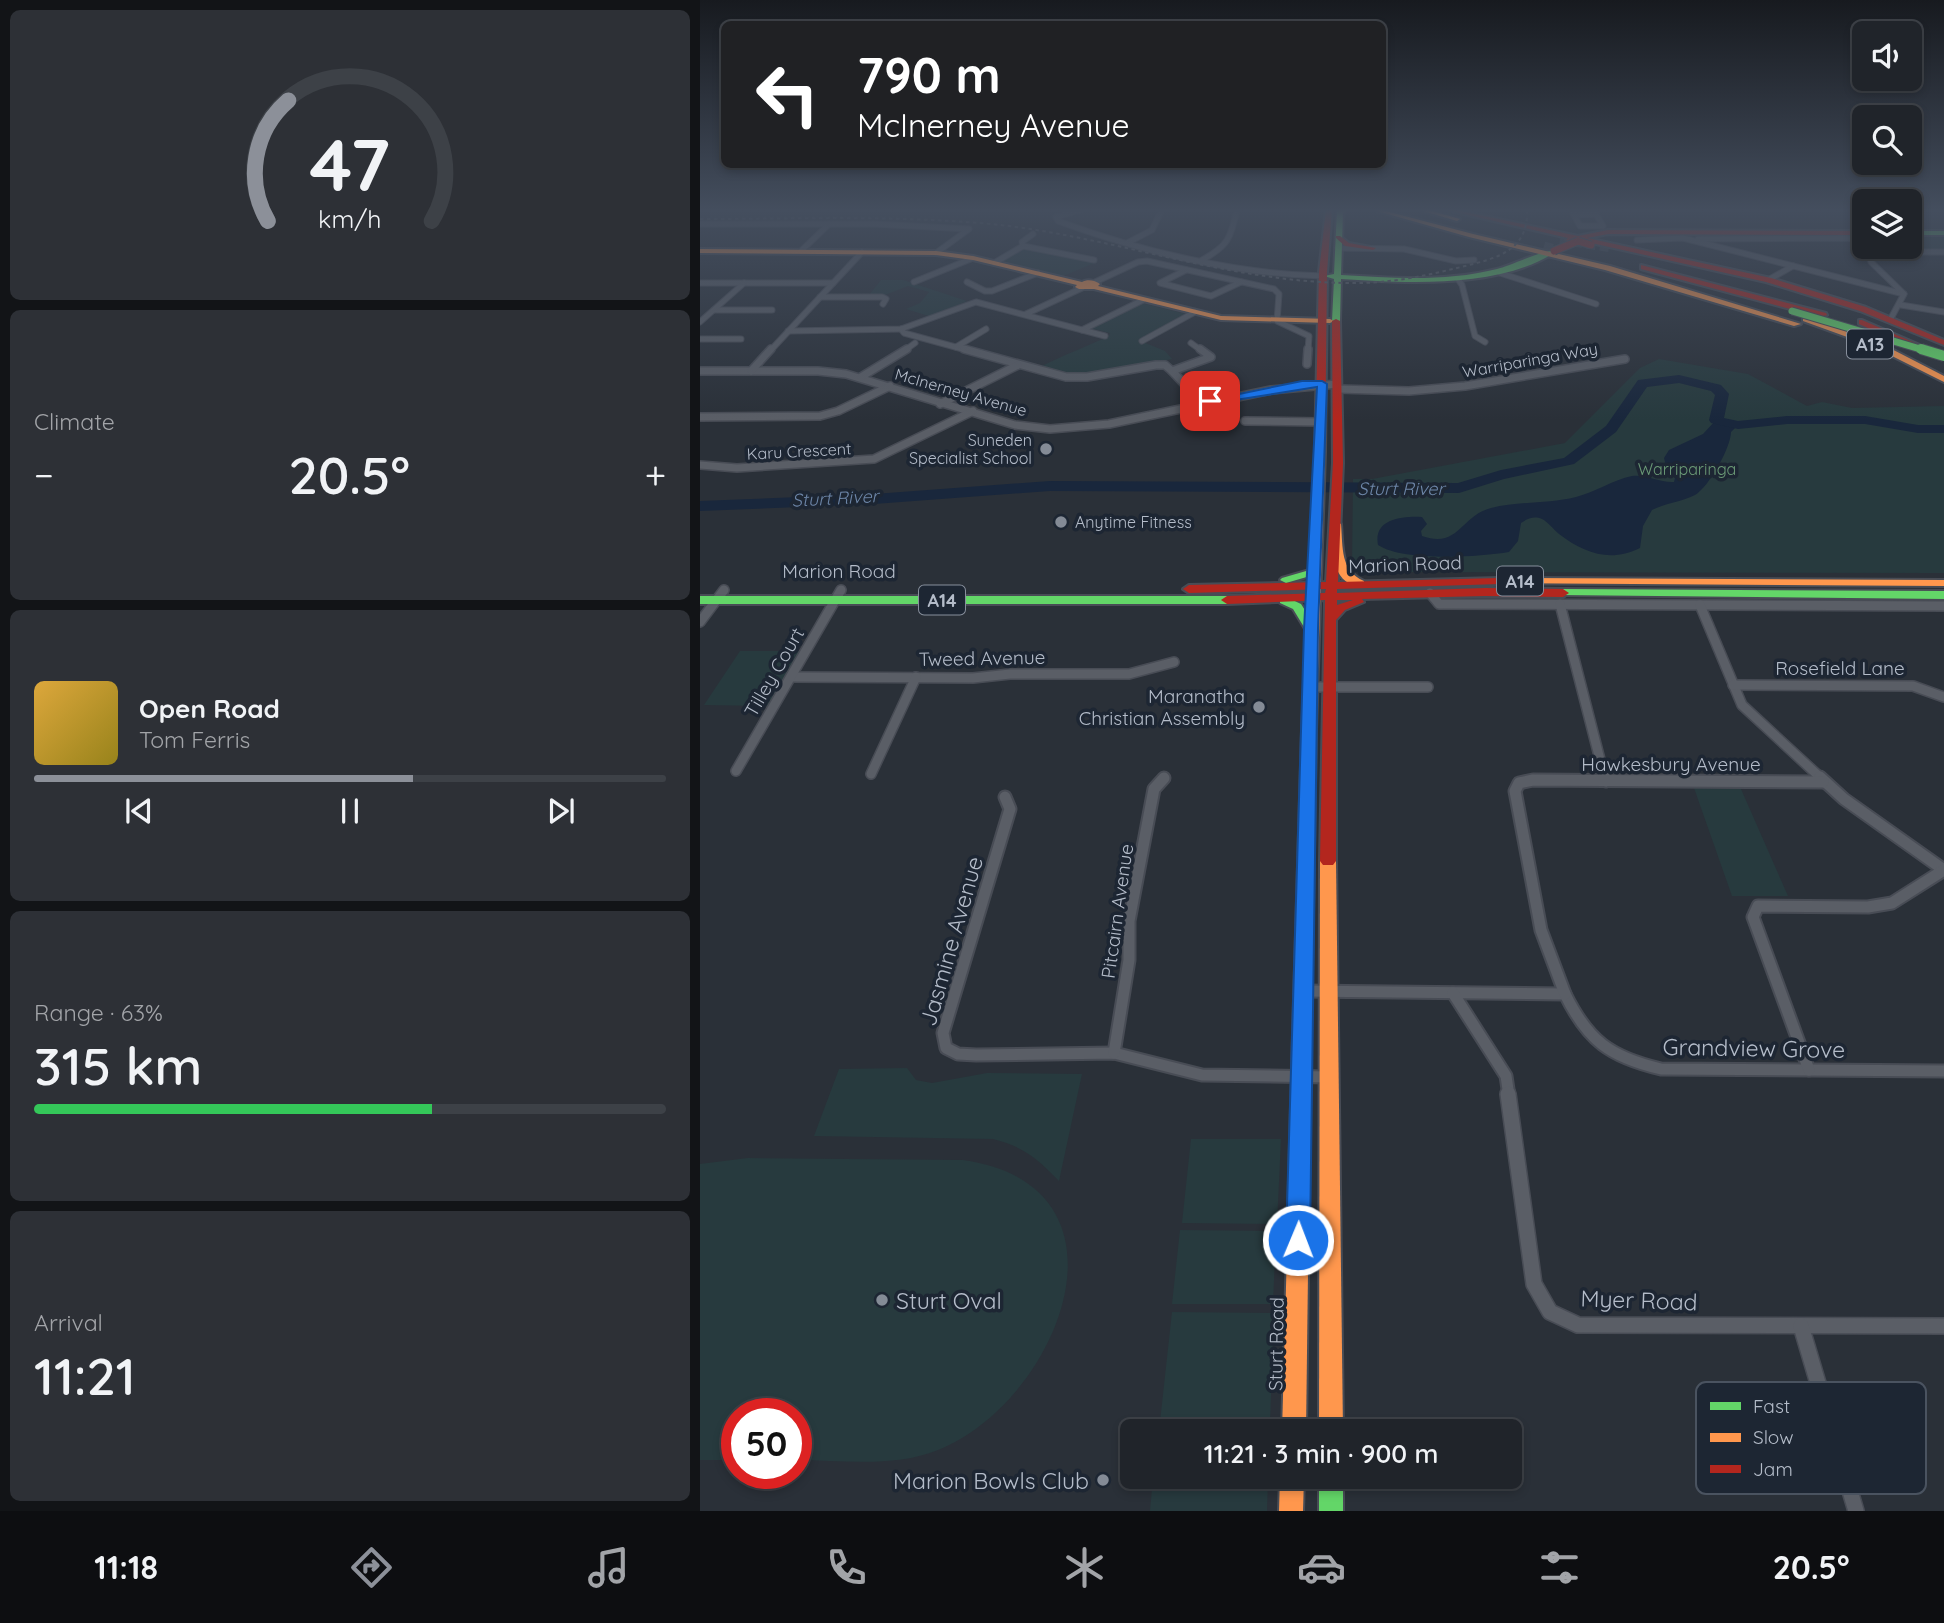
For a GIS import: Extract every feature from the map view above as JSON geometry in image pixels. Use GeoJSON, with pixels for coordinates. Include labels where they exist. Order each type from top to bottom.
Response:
{"type":"FeatureCollection","features":[{"type":"Feature","properties":{"kind":"main road"},"geometry":{"type":"LineString","coordinates":[[1065,280],[1195,312],[1242,320],[1329,321]]}},
{"type":"Feature","properties":{"kind":"main road","name":"Sturt Road"},"geometry":{"type":"LineString","coordinates":[[1331,1419],[1327,755],[1330,619],[1338,477],[1329,321],[1333,280]]}},
{"type":"Feature","properties":{"kind":"main road"},"geometry":{"type":"LineString","coordinates":[[1649,280],[1829,329],[1879,347],[1944,379]]}},
{"type":"Feature","properties":{"kind":"main road","name":"A13"},"geometry":{"type":"LineString","coordinates":[[1651,280],[1944,360]]}},
{"type":"Feature","properties":{"kind":"main road"},"geometry":{"type":"LineString","coordinates":[[1683,280],[1795,317]]}},
{"type":"Feature","properties":{"kind":"main road"},"geometry":{"type":"LineString","coordinates":[[1685,280],[1825,325],[1900,355],[1944,379]]}},
{"type":"Feature","properties":{"kind":"main road"},"geometry":{"type":"LineString","coordinates":[[1694,280],[1813,312],[1885,340],[1944,372]]}},
{"type":"Feature","properties":{"kind":"main road"},"geometry":{"type":"LineString","coordinates":[[1716,280],[1861,321],[1912,343]]}},
{"type":"Feature","properties":{"kind":"main road"},"geometry":{"type":"LineString","coordinates":[[1730,280],[1809,300],[1867,320],[1944,360]]}},
{"type":"Feature","properties":{"kind":"main road"},"geometry":{"type":"LineString","coordinates":[[1752,280],[1939,342]]}},
{"type":"Feature","properties":{"kind":"main road","name":"A13"},"geometry":{"type":"LineString","coordinates":[[1768,280],[1889,320],[1939,342]]}},
{"type":"Feature","properties":{"kind":"main road","name":"Sturt Road"},"geometry":{"type":"LineString","coordinates":[[1294,1419],[1311,629],[1321,422],[1332,385]]}},
{"type":"Feature","properties":{"kind":"main road"},"geometry":{"type":"LineString","coordinates":[[1336,524],[1341,572],[1349,580],[1370,591]]}},
{"type":"Feature","properties":{"kind":"main road","name":"Marion Road"},"geometry":{"type":"LineString","coordinates":[[838,595],[972,590],[1200,589],[1292,580],[1332,592],[1430,593],[1771,582],[1944,585]]}},
{"type":"Feature","properties":{"kind":"main road","name":"Marion Road"},"geometry":{"type":"LineString","coordinates":[[1370,591],[1457,581],[1666,587],[1798,595],[1944,595]]}},
{"type":"Feature","properties":{"kind":"main road"},"geometry":{"type":"LineString","coordinates":[[1771,582],[1768,585],[1771,588],[1798,595]]}},
{"type":"Feature","properties":{"kind":"main road","name":"Marion Road"},"geometry":{"type":"LineString","coordinates":[[700,590],[720,595],[1284,600],[1313,586]]}},
{"type":"Feature","properties":{"kind":"main road"},"geometry":{"type":"LineString","coordinates":[[1666,587],[1669,601],[1681,605]]}},
{"type":"Feature","properties":{"kind":"main road"},"geometry":{"type":"LineString","coordinates":[[972,590],[1003,599]]}},
{"type":"Feature","properties":{"kind":"main road"},"geometry":{"type":"LineString","coordinates":[[1330,619],[1341,607],[1370,591]]}},
{"type":"Feature","properties":{"kind":"main road","name":"Marion Road"},"geometry":{"type":"LineString","coordinates":[[700,600],[720,595]]}},
{"type":"Feature","properties":{"kind":"main road"},"geometry":{"type":"LineString","coordinates":[[1284,600],[1297,607],[1311,629]]}},
{"type":"Feature","properties":{"kind":"main road"},"geometry":{"type":"LineString","coordinates":[[1310,757],[1327,755]]}},
{"type":"Feature","properties":{"kind":"main road"},"geometry":{"type":"LineString","coordinates":[[1292,1511],[1293,1489]]}},
{"type":"Feature","properties":{"kind":"main road"},"geometry":{"type":"LineString","coordinates":[[1331,1489],[1331,1511]]}},
{"type":"Feature","properties":{"kind":"street"},"geometry":{"type":"LineString","coordinates":[[751,371],[836,280]]}},
{"type":"Feature","properties":{"kind":"street"},"geometry":{"type":"LineString","coordinates":[[914,282],[920,280]]}},
{"type":"Feature","properties":{"kind":"street"},"geometry":{"type":"LineString","coordinates":[[967,282],[985,292],[992,292],[1022,280]]}},
{"type":"Feature","properties":{"kind":"street"},"geometry":{"type":"LineString","coordinates":[[1026,314],[1099,280]]}},
{"type":"Feature","properties":{"kind":"street"},"geometry":{"type":"LineString","coordinates":[[1167,280],[1160,283],[1211,296],[1241,282]]}},
{"type":"Feature","properties":{"kind":"street"},"geometry":{"type":"LineString","coordinates":[[1230,280],[1278,292],[1277,321],[1309,336],[1307,364]]}},
{"type":"Feature","properties":{"kind":"street"},"geometry":{"type":"LineString","coordinates":[[1460,280],[1475,336],[1485,342]]}},
{"type":"Feature","properties":{"kind":"street"},"geometry":{"type":"LineString","coordinates":[[1524,280],[1596,304]]}},
{"type":"Feature","properties":{"kind":"street"},"geometry":{"type":"LineString","coordinates":[[1847,280],[1904,294]]}},
{"type":"Feature","properties":{"kind":"street"},"geometry":{"type":"LineString","coordinates":[[1889,280],[1904,294]]}},
{"type":"Feature","properties":{"kind":"street"},"geometry":{"type":"LineString","coordinates":[[700,283],[833,283]]}},
{"type":"Feature","properties":{"kind":"street"},"geometry":{"type":"LineString","coordinates":[[700,322],[744,283]]}},
{"type":"Feature","properties":{"kind":"street"},"geometry":{"type":"LineString","coordinates":[[1889,320],[1901,305],[1904,294]]}},
{"type":"Feature","properties":{"kind":"street"},"geometry":{"type":"LineString","coordinates":[[820,297],[882,297],[886,299],[883,304]]}},
{"type":"Feature","properties":{"kind":"street"},"geometry":{"type":"LineString","coordinates":[[1082,330],[1143,300]]}},
{"type":"Feature","properties":{"kind":"street"},"geometry":{"type":"LineString","coordinates":[[901,329],[975,302],[1105,336]]}},
{"type":"Feature","properties":{"kind":"street"},"geometry":{"type":"LineString","coordinates":[[1901,305],[1944,312]]}},
{"type":"Feature","properties":{"kind":"street"},"geometry":{"type":"LineString","coordinates":[[714,310],[772,310]]}},
{"type":"Feature","properties":{"kind":"street"},"geometry":{"type":"LineString","coordinates":[[1142,341],[1195,312]]}},
{"type":"Feature","properties":{"kind":"street"},"geometry":{"type":"LineString","coordinates":[[788,331],[901,329],[1018,365],[1075,378],[1166,365],[1203,404]]}},
{"type":"Feature","properties":{"kind":"street"},"geometry":{"type":"LineString","coordinates":[[956,346],[986,329]]}},
{"type":"Feature","properties":{"kind":"street"},"geometry":{"type":"LineString","coordinates":[[700,340],[741,340]]}},
{"type":"Feature","properties":{"kind":"street"},"geometry":{"type":"LineString","coordinates":[[861,377],[888,363],[915,343]]}},
{"type":"Feature","properties":{"kind":"street"},"geometry":{"type":"LineString","coordinates":[[1172,371],[1211,357],[1191,343]]}},
{"type":"Feature","properties":{"kind":"street","name":"Warriparinga Way"},"geometry":{"type":"LineString","coordinates":[[1332,385],[1401,391],[1441,388],[1625,359]]}},
{"type":"Feature","properties":{"kind":"street"},"geometry":{"type":"LineString","coordinates":[[940,404],[1018,365]]}},
{"type":"Feature","properties":{"kind":"street","name":"McInerney Avenue"},"geometry":{"type":"LineString","coordinates":[[700,371],[818,371],[861,377],[940,404],[973,411],[1011,424],[1058,429],[1093,426],[1302,384],[1332,385]]}},
{"type":"Feature","properties":{"kind":"street"},"geometry":{"type":"LineString","coordinates":[[700,417],[820,415],[838,411],[890,386]]}},
{"type":"Feature","properties":{"kind":"street","name":"Karu Crescent"},"geometry":{"type":"LineString","coordinates":[[700,465],[737,468],[874,459],[973,411]]}},
{"type":"Feature","properties":{"kind":"street"},"geometry":{"type":"LineString","coordinates":[[1245,421],[1321,422]]}},
{"type":"Feature","properties":{"kind":"street","name":"Marion Road"},"geometry":{"type":"LineString","coordinates":[[1430,593],[1439,604],[1944,606]]}},
{"type":"Feature","properties":{"kind":"street"},"geometry":{"type":"LineString","coordinates":[[700,622],[720,595]]}},
{"type":"Feature","properties":{"kind":"street","name":"Tilley Court"},"geometry":{"type":"LineString","coordinates":[[736,771],[838,595]]}},
{"type":"Feature","properties":{"kind":"street"},"geometry":{"type":"LineString","coordinates":[[1560,604],[1606,781]]}},
{"type":"Feature","properties":{"kind":"street"},"geometry":{"type":"LineString","coordinates":[[1700,606],[1742,705],[1823,782],[1944,870],[1892,903],[1868,907],[1758,906],[1753,917],[1809,1070]]}},
{"type":"Feature","properties":{"kind":"street","name":"Tweed Avenue"},"geometry":{"type":"LineString","coordinates":[[791,677],[973,678],[1010,674],[1129,674],[1174,662]]}},
{"type":"Feature","properties":{"kind":"street"},"geometry":{"type":"LineString","coordinates":[[871,774],[916,677]]}},
{"type":"Feature","properties":{"kind":"street","name":"Rosefield Lane"},"geometry":{"type":"LineString","coordinates":[[1733,685],[1913,686],[1944,697]]}},
{"type":"Feature","properties":{"kind":"street"},"geometry":{"type":"LineString","coordinates":[[1311,687],[1428,687]]}},
{"type":"Feature","properties":{"kind":"street","name":"Pitcairn Avenue"},"geometry":{"type":"LineString","coordinates":[[1114,1053],[1129,960],[1129,921],[1154,789],[1164,778]]}},
{"type":"Feature","properties":{"kind":"street","name":"Hawkesbury Avenue"},"geometry":{"type":"LineString","coordinates":[[1519,783],[1533,780],[1823,782]]}},
{"type":"Feature","properties":{"kind":"street","name":"Grandview Grove"},"geometry":{"type":"LineString","coordinates":[[1519,783],[1515,791],[1541,930],[1576,1018],[1593,1040],[1611,1055],[1661,1069],[1944,1071]]}},
{"type":"Feature","properties":{"kind":"street","name":"Jasmine Avenue"},"geometry":{"type":"LineString","coordinates":[[1005,797],[1010,809],[947,1019],[943,1034],[946,1048],[958,1054],[976,1055],[1114,1053],[1202,1075],[1329,1077]]}},
{"type":"Feature","properties":{"kind":"street"},"geometry":{"type":"LineString","coordinates":[[1304,991],[1565,993]]}},
{"type":"Feature","properties":{"kind":"street","name":"Myer Road"},"geometry":{"type":"LineString","coordinates":[[1453,993],[1506,1076],[1534,1284],[1550,1312],[1578,1325],[1944,1326]]}},
{"type":"Feature","properties":{"kind":"street"},"geometry":{"type":"LineString","coordinates":[[1801,1326],[1818,1382]]}},
{"type":"Feature","properties":{"kind":"street"},"geometry":{"type":"LineString","coordinates":[[1851,1494],[1856,1511]]}},
{"type":"Feature","properties":{"kind":"green space"},"geometry":{"type":"Polygon","coordinates":[[[881,280],[903,280],[967,301],[932,317],[906,309],[920,303],[929,292],[908,286],[885,295],[869,295],[881,280]]]}},
{"type":"Feature","properties":{"kind":"green space"},"geometry":{"type":"Polygon","coordinates":[[[1141,303],[1186,314],[1138,340],[1165,351],[1172,359],[1087,374],[1068,374],[1040,367],[1109,336],[1110,333],[1090,328],[1141,303]]]}},
{"type":"Feature","properties":{"kind":"green space","name":"Warriparinga"},"geometry":{"type":"Polygon","coordinates":[[[1659,359],[1748,374],[1807,406],[1822,402],[1852,408],[1944,406],[1944,573],[1367,572],[1352,567],[1353,479],[1372,479],[1565,443],[1640,368],[1659,359]]]}},
{"type":"Feature","properties":{"kind":"green space"},"geometry":{"type":"Polygon","coordinates":[[[740,651],[802,651],[770,706],[704,705],[740,651]]]}},
{"type":"Feature","properties":{"kind":"green space"},"geometry":{"type":"Polygon","coordinates":[[[1694,788],[1741,789],[1788,896],[1732,896],[1694,788]]]}},
{"type":"Feature","properties":{"kind":"green space"},"geometry":{"type":"Polygon","coordinates":[[[907,1068],[916,1080],[932,1083],[987,1073],[1082,1074],[1059,1181],[1029,1154],[993,1139],[814,1136],[839,1069],[907,1068]]]}},
{"type":"Feature","properties":{"kind":"green space"},"geometry":{"type":"Polygon","coordinates":[[[1191,1139],[1281,1139],[1277,1224],[1182,1223],[1191,1139]]]}},
{"type":"Feature","properties":{"kind":"green space","name":"Sturt Oval"},"geometry":{"type":"Polygon","coordinates":[[[748,1158],[963,1160],[1019,1178],[1053,1210],[1067,1251],[1064,1297],[1047,1344],[1019,1388],[981,1425],[938,1450],[921,1456],[868,1462],[812,1460],[812,1398],[721,1398],[721,1460],[700,1460],[700,1164],[748,1158]]]}},
{"type":"Feature","properties":{"kind":"green space"},"geometry":{"type":"Polygon","coordinates":[[[1180,1230],[1276,1231],[1273,1304],[1172,1304],[1180,1230]]]}},
{"type":"Feature","properties":{"kind":"green space"},"geometry":{"type":"Polygon","coordinates":[[[1172,1312],[1274,1313],[1270,1419],[1160,1419],[1172,1312]]]}},
{"type":"Feature","properties":{"kind":"green space"},"geometry":{"type":"Polygon","coordinates":[[[1152,1489],[1268,1489],[1267,1511],[1150,1511],[1152,1489]]]}},
{"type":"Feature","properties":{"kind":"water"},"geometry":{"type":"Polygon","coordinates":[[[1716,420],[1738,425],[1731,432],[1713,476],[1695,495],[1652,510],[1643,526],[1640,548],[1618,555],[1598,554],[1568,541],[1544,520],[1536,518],[1521,523],[1518,541],[1509,552],[1423,556],[1405,554],[1378,545],[1378,536],[1384,524],[1406,517],[1422,517],[1427,524],[1421,531],[1422,536],[1444,538],[1491,508],[1576,497],[1632,476],[1674,482],[1675,478],[1667,470],[1664,458],[1669,450],[1703,434],[1716,420]]]}},
{"type":"Feature","properties":{"kind":"waterway","name":"Sturt River"},"geometry":{"type":"LineString","coordinates":[[700,506],[874,499],[1050,486],[1459,488],[1501,475],[1569,461],[1611,429],[1643,383],[1679,379],[1716,388],[1722,394],[1716,420],[1738,425],[1787,420],[1865,420],[1918,429],[1944,429]]}},
{"type":"Feature","properties":{"kind":"railway"},"geometry":{"type":"LineString","coordinates":[[1296,280],[1356,283],[1398,280]]}},
{"type":"Feature","properties":{"kind":"traffic: fast"},"geometry":{"type":"LineString","coordinates":[[1336,321],[1337,280]]}},
{"type":"Feature","properties":{"kind":"traffic: fast"},"geometry":{"type":"LineString","coordinates":[[1401,280],[1429,280]]}},
{"type":"Feature","properties":{"kind":"traffic: fast"},"geometry":{"type":"LineString","coordinates":[[1792,311],[1944,356]]}},
{"type":"Feature","properties":{"kind":"traffic: fast"},"geometry":{"type":"LineString","coordinates":[[1286,580],[1313,572]]}},
{"type":"Feature","properties":{"kind":"traffic: fast"},"geometry":{"type":"LineString","coordinates":[[1563,593],[1944,595]]}},
{"type":"Feature","properties":{"kind":"traffic: fast"},"geometry":{"type":"LineString","coordinates":[[700,600],[1227,600]]}},
{"type":"Feature","properties":{"kind":"traffic: fast"},"geometry":{"type":"LineString","coordinates":[[1284,600],[1297,607],[1311,629]]}},
{"type":"Feature","properties":{"kind":"traffic: fast"},"geometry":{"type":"LineString","coordinates":[[1331,1489],[1331,1511]]}},
{"type":"Feature","properties":{"kind":"traffic: slow"},"geometry":{"type":"LineString","coordinates":[[1062,280],[1081,284]]}},
{"type":"Feature","properties":{"kind":"traffic: slow"},"geometry":{"type":"LineString","coordinates":[[1646,280],[1797,324]]}},
{"type":"Feature","properties":{"kind":"traffic: slow"},"geometry":{"type":"LineString","coordinates":[[1094,287],[1096,284],[1087,282],[1079,287],[1094,287],[1221,318],[1330,321]]}},
{"type":"Feature","properties":{"kind":"traffic: slow"},"geometry":{"type":"LineString","coordinates":[[1806,319],[1875,344],[1944,379]]}},
{"type":"Feature","properties":{"kind":"traffic: slow"},"geometry":{"type":"LineString","coordinates":[[1309,730],[1320,452]]}},
{"type":"Feature","properties":{"kind":"traffic: slow"},"geometry":{"type":"LineString","coordinates":[[1336,524],[1341,568],[1351,579],[1360,583]]}},
{"type":"Feature","properties":{"kind":"traffic: slow"},"geometry":{"type":"LineString","coordinates":[[1500,581],[1944,583]]}},
{"type":"Feature","properties":{"kind":"traffic: slow"},"geometry":{"type":"LineString","coordinates":[[1328,861],[1331,1419]]}},
{"type":"Feature","properties":{"kind":"traffic: slow"},"geometry":{"type":"LineString","coordinates":[[1294,1419],[1302,1033]]}},
{"type":"Feature","properties":{"kind":"traffic: slow"},"geometry":{"type":"LineString","coordinates":[[1291,1511],[1292,1489]]}},
{"type":"Feature","properties":{"kind":"traffic: jam"},"geometry":{"type":"LineString","coordinates":[[1320,452],[1323,280]]}},
{"type":"Feature","properties":{"kind":"traffic: jam"},"geometry":{"type":"LineString","coordinates":[[1691,280],[1823,315]]}},
{"type":"Feature","properties":{"kind":"traffic: jam"},"geometry":{"type":"LineString","coordinates":[[1766,280],[1863,309],[1944,343]]}},
{"type":"Feature","properties":{"kind":"traffic: jam"},"geometry":{"type":"LineString","coordinates":[[1328,861],[1330,619],[1338,463],[1336,321]]}},
{"type":"Feature","properties":{"kind":"traffic: jam"},"geometry":{"type":"LineString","coordinates":[[1862,322],[1926,351]]}},
{"type":"Feature","properties":{"kind":"traffic: jam"},"geometry":{"type":"LineString","coordinates":[[1189,589],[1500,581]]}},
{"type":"Feature","properties":{"kind":"traffic: jam"},"geometry":{"type":"LineString","coordinates":[[1227,600],[1485,592],[1563,593]]}},
{"type":"Feature","properties":{"kind":"traffic: jam"},"geometry":{"type":"LineString","coordinates":[[1330,619],[1341,607],[1358,602]]}},
{"type":"Feature","properties":{"kind":"traffic: jam"},"geometry":{"type":"LineString","coordinates":[[1302,1033],[1309,730]]}},
{"type":"Feature","properties":{"kind":"place","name":"Suneden Specialist School"},"geometry":{"type":"Point","coordinates":[1046,449]}},
{"type":"Feature","properties":{"kind":"place","name":"Anytime Fitness"},"geometry":{"type":"Point","coordinates":[1061,522]}},
{"type":"Feature","properties":{"kind":"place","name":"Maranatha Christian Assembly"},"geometry":{"type":"Point","coordinates":[1259,707]}},
{"type":"Feature","properties":{"kind":"place","name":"Sturt Oval"},"geometry":{"type":"Point","coordinates":[882,1300]}},
{"type":"Feature","properties":{"kind":"place","name":"Marion Bowls Club"},"geometry":{"type":"Point","coordinates":[1103,1480]}},
{"type":"Feature","properties":{"kind":"route"},"geometry":{"type":"LineString","coordinates":[[1210,401],[1302,384],[1322,384],[1311,629],[1298,1240]]}}]}
